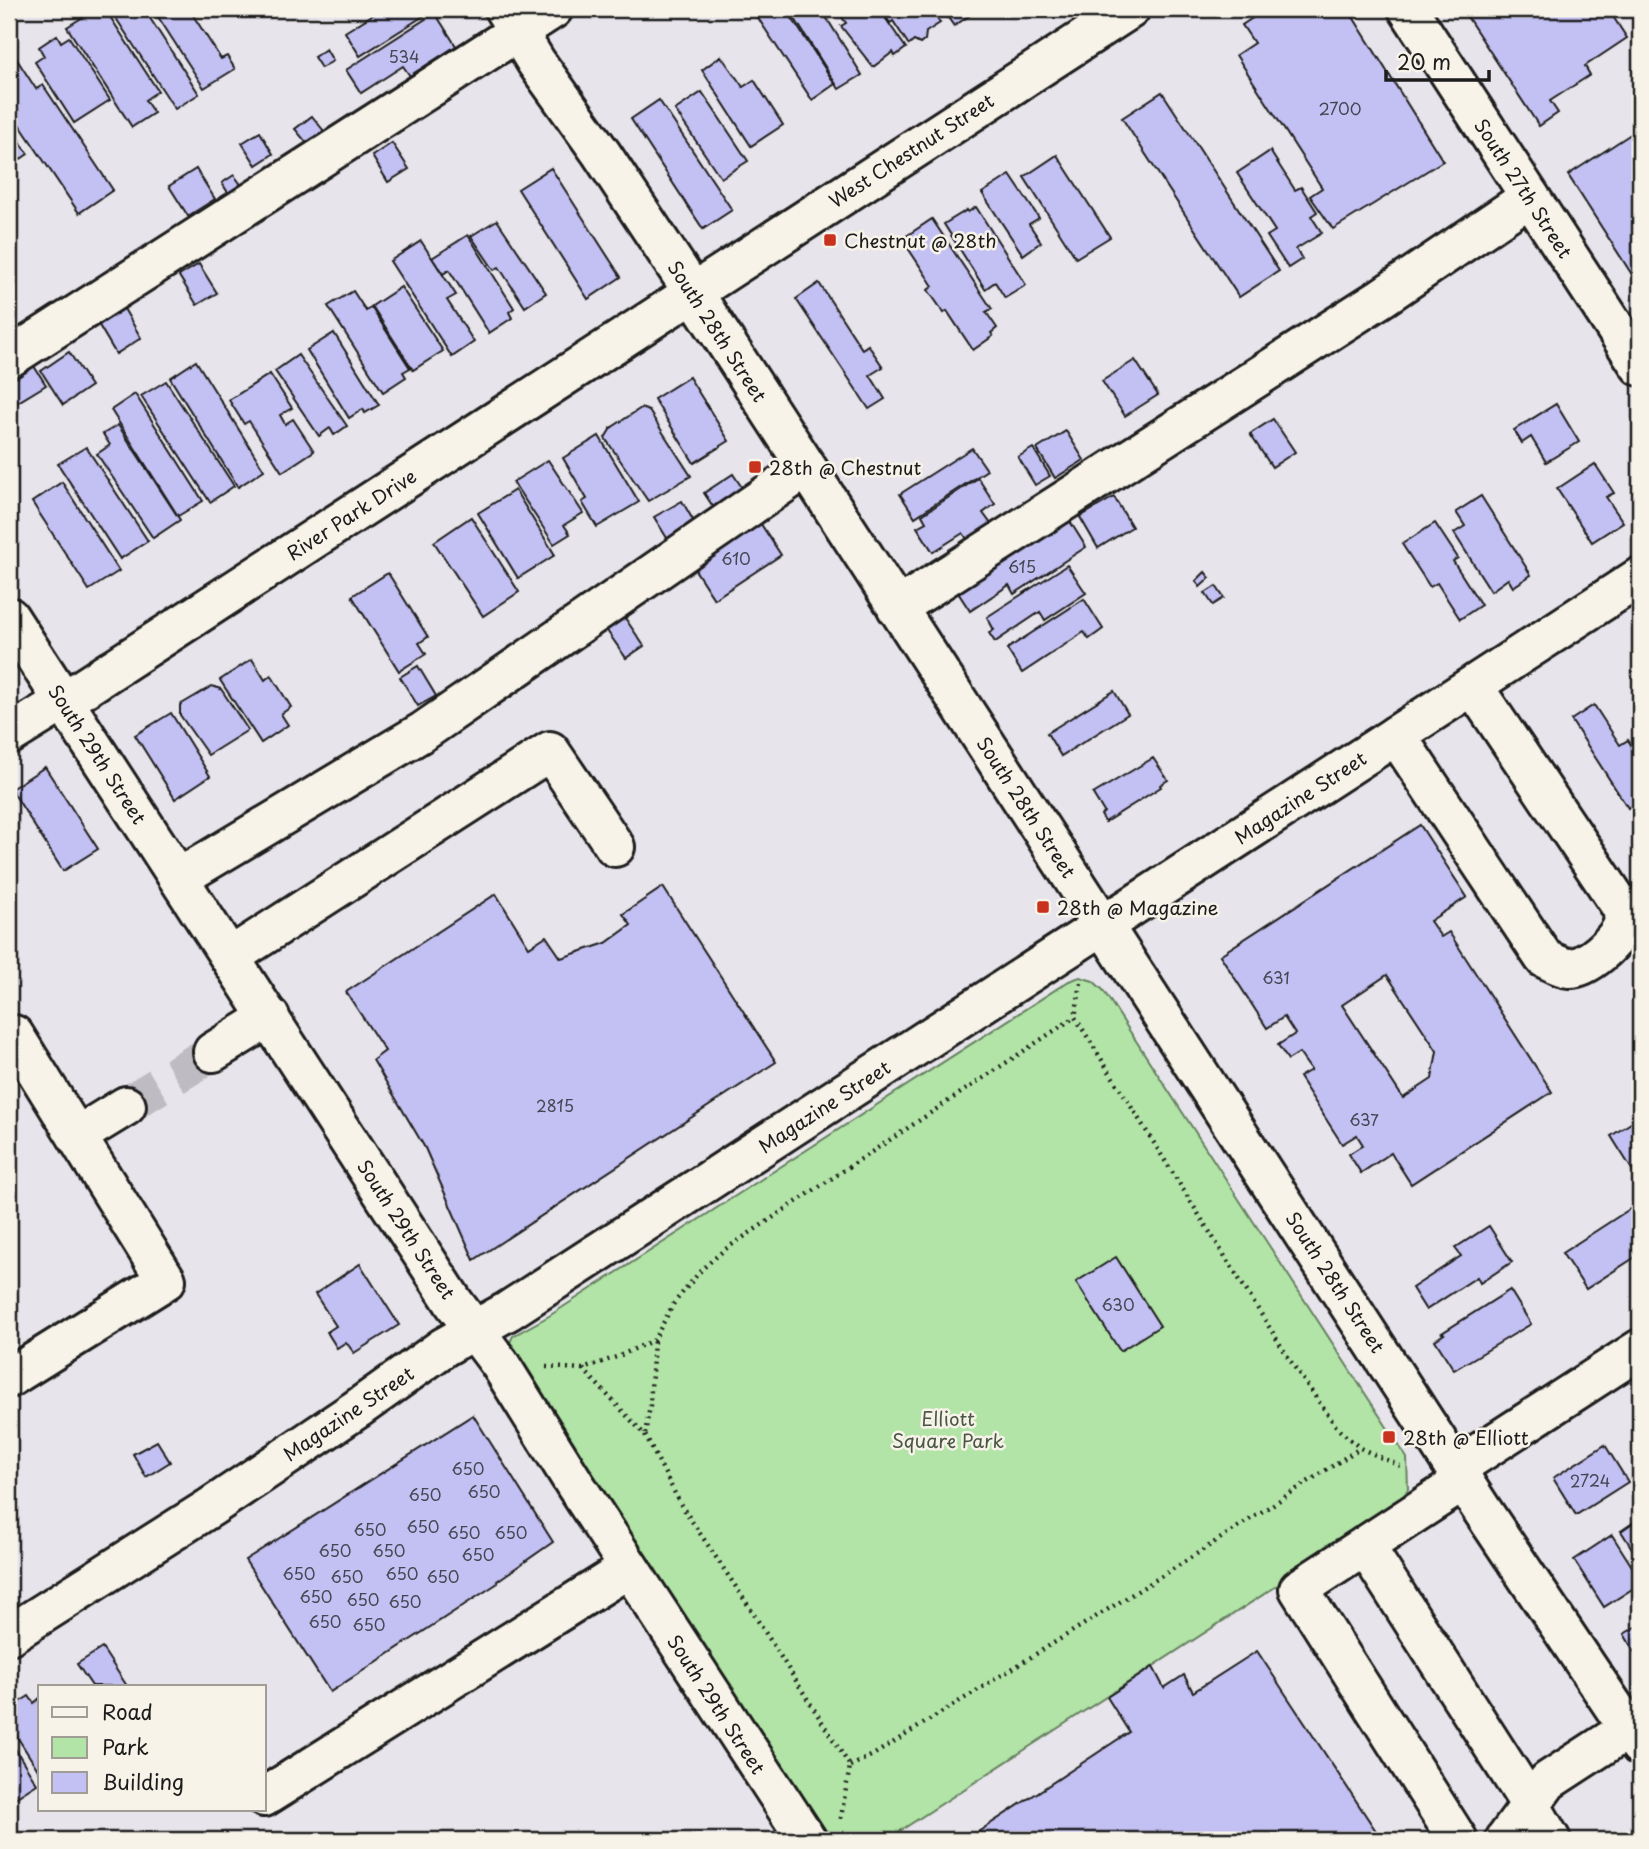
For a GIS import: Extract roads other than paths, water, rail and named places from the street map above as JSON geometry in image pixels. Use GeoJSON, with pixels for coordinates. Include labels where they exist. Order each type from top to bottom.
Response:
{"type":"FeatureCollection","features":[{"type":"Feature","properties":{"kind":"street"},"geometry":{"type":"LineString","coordinates":[[9,358],[511,20],[553,9]]}},
{"type":"Feature","properties":{"kind":"street","name":"West Chestnut Street"},"geometry":{"type":"LineString","coordinates":[[693,292],[1130,9]]}},
{"type":"Feature","properties":{"kind":"street","name":"South 27th Street"},"geometry":{"type":"LineString","coordinates":[[1408,9],[1640,366]]}},
{"type":"Feature","properties":{"kind":"street","name":"South 28th Street"},"geometry":{"type":"LineString","coordinates":[[511,20],[693,292],[1460,1475],[1634,1738]]}},
{"type":"Feature","properties":{"kind":"street"},"geometry":{"type":"LineString","coordinates":[[897,608],[1381,298],[1530,197]]}},
{"type":"Feature","properties":{"kind":"street","name":"River Park Drive"},"geometry":{"type":"LineString","coordinates":[[9,735],[693,292]]}},
{"type":"Feature","properties":{"kind":"street"},"geometry":{"type":"LineString","coordinates":[[179,878],[424,731],[806,468]]}},
{"type":"Feature","properties":{"kind":"street","name":"Magazine Street"},"geometry":{"type":"LineString","coordinates":[[9,1635],[211,1507],[444,1347],[532,1296],[1640,577]]}},
{"type":"Feature","properties":{"kind":"street","name":"South 29th Street"},"geometry":{"type":"LineString","coordinates":[[9,617],[454,1303],[497,1360],[629,1568],[823,1834]]}},
{"type":"Feature","properties":{"kind":"street"},"geometry":{"type":"LineString","coordinates":[[1396,735],[1544,958],[1573,968],[1591,960],[1614,941],[1624,923],[1622,908],[1473,685]]}},
{"type":"Feature","properties":{"kind":"street"},"geometry":{"type":"LineString","coordinates":[[230,957],[550,751],[615,847]]}},
{"type":"Feature","properties":{"kind":"street"},"geometry":{"type":"LineString","coordinates":[[213,1052],[270,1017]]}},
{"type":"Feature","properties":{"kind":"street"},"geometry":{"type":"LineString","coordinates":[[9,1038],[14,1035],[166,1280],[9,1378]]}},
{"type":"Feature","properties":{"kind":"street"},"geometry":{"type":"LineString","coordinates":[[77,1136],[126,1106]]}},
{"type":"Feature","properties":{"kind":"street"},"geometry":{"type":"LineString","coordinates":[[1458,1840],[1299,1589],[1365,1546],[1460,1475],[1640,1349]]}},
{"type":"Feature","properties":{"kind":"street"},"geometry":{"type":"LineString","coordinates":[[1365,1546],[1551,1840]]}},
{"type":"Feature","properties":{"kind":"street"},"geometry":{"type":"LineString","coordinates":[[266,1796],[629,1568]]}},
{"type":"Feature","properties":{"kind":"street"},"geometry":{"type":"LineString","coordinates":[[1505,1840],[1548,1781],[1634,1738]]}},
{"type":"Feature","properties":{"kind":"tunnel"},"geometry":{"type":"LineString","coordinates":[[126,1106],[213,1052]]}},
{"type":"Feature","properties":{"kind":"place","name":"Chestnut @ 28th"},"geometry":{"type":"Point","coordinates":[830,240]}},
{"type":"Feature","properties":{"kind":"place","name":"28th @ Chestnut"},"geometry":{"type":"Point","coordinates":[755,467]}},
{"type":"Feature","properties":{"kind":"place","name":"28th @ Magazine"},"geometry":{"type":"Point","coordinates":[1043,907]}},
{"type":"Feature","properties":{"kind":"place","name":"28th @ Elliott"},"geometry":{"type":"Point","coordinates":[1389,1437]}},
{"type":"Feature","properties":{"kind":"park label","name":"Elliott Square Park"},"geometry":{"type":"Point","coordinates":[948,1429]}}]}
